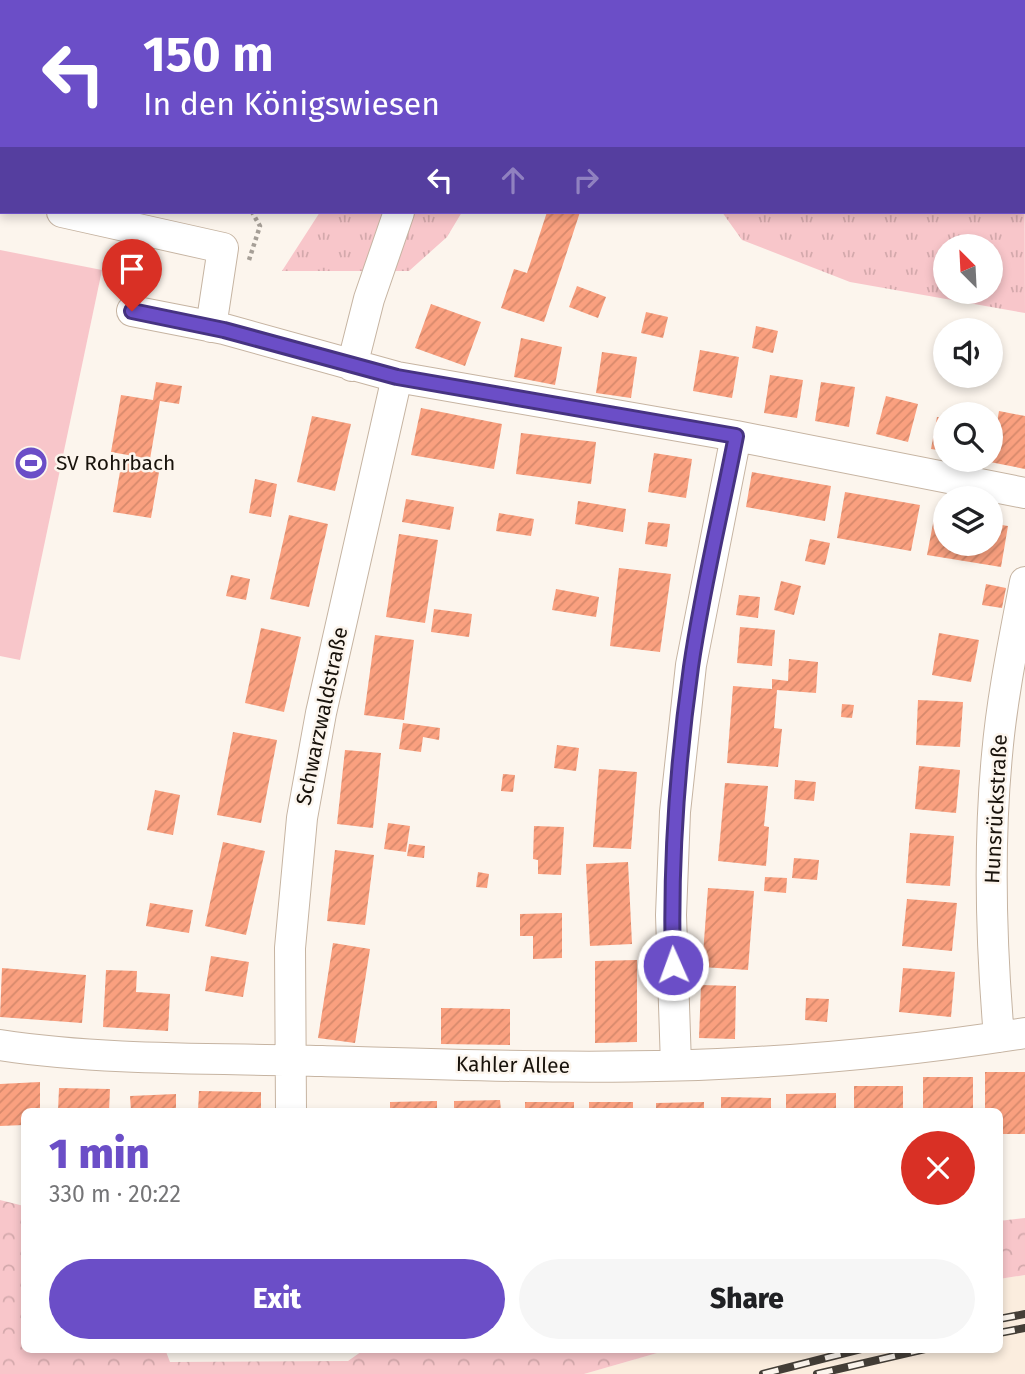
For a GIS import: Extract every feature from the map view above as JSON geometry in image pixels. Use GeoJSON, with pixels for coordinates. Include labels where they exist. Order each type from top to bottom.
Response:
{"type":"FeatureCollection","features":[{"type":"Feature","properties":{"kind":"street"},"geometry":{"type":"LineString","coordinates":[[71,214],[223,248],[211,327]]}},
{"type":"Feature","properties":{"kind":"street"},"geometry":{"type":"LineString","coordinates":[[352,366],[369,299],[397,214]]}},
{"type":"Feature","properties":{"kind":"street"},"geometry":{"type":"LineString","coordinates":[[132,311],[211,327],[397,377],[736,436],[1025,493]]}},
{"type":"Feature","properties":{"kind":"street","name":"Schwarzwaldstraße"},"geometry":{"type":"LineString","coordinates":[[291,1108],[290,948],[302,818],[321,713],[397,377]]}},
{"type":"Feature","properties":{"kind":"street"},"geometry":{"type":"LineString","coordinates":[[676,1065],[671,915],[676,799],[691,665],[736,436]]}},
{"type":"Feature","properties":{"kind":"street","name":"Hunsrückstraße"},"geometry":{"type":"LineString","coordinates":[[1012,1035],[990,899],[994,795],[1005,692],[1025,582]]}},
{"type":"Feature","properties":{"kind":"street","name":"Kahler Allee"},"geometry":{"type":"LineString","coordinates":[[0,1045],[116,1055],[517,1066],[676,1065],[863,1054],[1012,1035]]}},
{"type":"Feature","properties":{"kind":"shaded area"},"geometry":{"type":"Polygon","coordinates":[[[1025,1275],[1025,1374],[584,1374],[657,1353],[1003,1353],[1003,1278],[1025,1275]]]}},
{"type":"Feature","properties":{"kind":"green space"},"geometry":{"type":"Polygon","coordinates":[[[319,214],[461,214],[447,237],[409,271],[282,271],[319,214]]]}},
{"type":"Feature","properties":{"kind":"green space"},"geometry":{"type":"Polygon","coordinates":[[[723,214],[1025,214],[1025,313],[974,304],[1003,304],[1003,234],[933,234],[933,297],[850,282],[742,240],[723,214]]]}},
{"type":"Feature","properties":{"kind":"green space","name":"SV Rohrbach"},"geometry":{"type":"Polygon","coordinates":[[[0,250],[102,270],[20,660],[0,656],[0,250]]]}},
{"type":"Feature","properties":{"kind":"green space"},"geometry":{"type":"Polygon","coordinates":[[[0,1200],[21,1205],[21,1353],[167,1353],[170,1362],[348,1361],[359,1353],[657,1353],[584,1374],[0,1374],[0,1200]]]}},
{"type":"Feature","properties":{"kind":"green space"},"geometry":{"type":"Polygon","coordinates":[[[1025,1218],[1025,1275],[1003,1278],[1003,1221],[1025,1218]]]}},
{"type":"Feature","properties":{"kind":"building"},"geometry":{"type":"Polygon","coordinates":[[[546,214],[579,214],[544,322],[501,308],[514,269],[527,273],[546,214]]]}},
{"type":"Feature","properties":{"kind":"building"},"geometry":{"type":"Polygon","coordinates":[[[577,286],[606,297],[598,318],[569,307],[577,286]]]}},
{"type":"Feature","properties":{"kind":"building"},"geometry":{"type":"Polygon","coordinates":[[[431,304],[481,322],[465,366],[415,348],[431,304]]]}},
{"type":"Feature","properties":{"kind":"building"},"geometry":{"type":"Polygon","coordinates":[[[646,312],[668,317],[663,338],[641,333],[646,312]]]}},
{"type":"Feature","properties":{"kind":"building"},"geometry":{"type":"Polygon","coordinates":[[[756,326],[778,331],[773,353],[752,348],[756,326]]]}},
{"type":"Feature","properties":{"kind":"building"},"geometry":{"type":"Polygon","coordinates":[[[521,338],[562,347],[555,385],[514,377],[521,338]]]}},
{"type":"Feature","properties":{"kind":"building"},"geometry":{"type":"Polygon","coordinates":[[[700,350],[739,357],[732,398],[693,391],[700,350]]]}},
{"type":"Feature","properties":{"kind":"building"},"geometry":{"type":"Polygon","coordinates":[[[602,352],[637,357],[631,398],[596,393],[602,352]]]}},
{"type":"Feature","properties":{"kind":"building"},"geometry":{"type":"Polygon","coordinates":[[[770,375],[803,380],[797,418],[764,413],[770,375]]]}},
{"type":"Feature","properties":{"kind":"building"},"geometry":{"type":"Polygon","coordinates":[[[156,382],[182,386],[179,404],[160,401],[150,459],[111,452],[121,395],[153,400],[156,382]]]}},
{"type":"Feature","properties":{"kind":"building"},"geometry":{"type":"Polygon","coordinates":[[[821,382],[855,387],[849,427],[815,421],[821,382]]]}},
{"type":"Feature","properties":{"kind":"building"},"geometry":{"type":"Polygon","coordinates":[[[886,396],[918,404],[908,442],[876,434],[886,396]]]}},
{"type":"Feature","properties":{"kind":"building"},"geometry":{"type":"Polygon","coordinates":[[[421,408],[502,424],[494,469],[411,455],[421,408]]]}},
{"type":"Feature","properties":{"kind":"building"},"geometry":{"type":"Polygon","coordinates":[[[1003,412],[1025,416],[1025,469],[1003,465],[1003,412]]]}},
{"type":"Feature","properties":{"kind":"building"},"geometry":{"type":"Polygon","coordinates":[[[312,416],[351,424],[335,491],[297,482],[312,416]]]}},
{"type":"Feature","properties":{"kind":"building"},"geometry":{"type":"Polygon","coordinates":[[[521,433],[596,442],[591,484],[516,474],[521,433]]]}},
{"type":"Feature","properties":{"kind":"building"},"geometry":{"type":"Polygon","coordinates":[[[654,453],[692,459],[686,498],[648,492],[654,453]]]}},
{"type":"Feature","properties":{"kind":"building"},"geometry":{"type":"Polygon","coordinates":[[[122,460],[160,467],[151,518],[113,512],[122,460]]]}},
{"type":"Feature","properties":{"kind":"building"},"geometry":{"type":"Polygon","coordinates":[[[752,472],[831,486],[825,521],[746,507],[752,472]]]}},
{"type":"Feature","properties":{"kind":"building"},"geometry":{"type":"Polygon","coordinates":[[[255,479],[277,484],[271,517],[249,513],[255,479]]]}},
{"type":"Feature","properties":{"kind":"building"},"geometry":{"type":"Polygon","coordinates":[[[845,492],[920,505],[911,551],[837,538],[845,492]]]}},
{"type":"Feature","properties":{"kind":"building"},"geometry":{"type":"Polygon","coordinates":[[[406,499],[454,507],[450,530],[402,522],[406,499]]]}},
{"type":"Feature","properties":{"kind":"building"},"geometry":{"type":"Polygon","coordinates":[[[578,501],[626,509],[623,532],[575,524],[578,501]]]}},
{"type":"Feature","properties":{"kind":"building"},"geometry":{"type":"Polygon","coordinates":[[[499,513],[534,519],[531,536],[496,531],[499,513]]]}},
{"type":"Feature","properties":{"kind":"building"},"geometry":{"type":"Polygon","coordinates":[[[289,515],[328,524],[309,607],[270,599],[289,515]]]}},
{"type":"Feature","properties":{"kind":"building"},"geometry":{"type":"Polygon","coordinates":[[[648,522],[670,524],[667,547],[645,544],[648,522]]]}},
{"type":"Feature","properties":{"kind":"building"},"geometry":{"type":"Polygon","coordinates":[[[933,524],[933,556],[927,555],[933,524]]]}},
{"type":"Feature","properties":{"kind":"building"},"geometry":{"type":"Polygon","coordinates":[[[1003,525],[1008,526],[1003,555],[1003,525]]]}},
{"type":"Feature","properties":{"kind":"building"},"geometry":{"type":"Polygon","coordinates":[[[399,534],[438,540],[425,623],[386,617],[399,534]]]}},
{"type":"Feature","properties":{"kind":"building"},"geometry":{"type":"Polygon","coordinates":[[[810,539],[830,543],[825,565],[805,561],[810,539]]]}},
{"type":"Feature","properties":{"kind":"building"},"geometry":{"type":"Polygon","coordinates":[[[933,556],[1003,556],[1001,567],[933,556]]]}},
{"type":"Feature","properties":{"kind":"building"},"geometry":{"type":"Polygon","coordinates":[[[619,568],[671,574],[660,652],[610,646],[619,568]]]}},
{"type":"Feature","properties":{"kind":"building"},"geometry":{"type":"Polygon","coordinates":[[[231,575],[250,579],[246,600],[226,596],[231,575]]]}},
{"type":"Feature","properties":{"kind":"building"},"geometry":{"type":"Polygon","coordinates":[[[781,581],[801,586],[794,615],[774,610],[781,581]]]}},
{"type":"Feature","properties":{"kind":"building"},"geometry":{"type":"Polygon","coordinates":[[[986,584],[1006,588],[1002,608],[982,605],[986,584]]]}},
{"type":"Feature","properties":{"kind":"building"},"geometry":{"type":"Polygon","coordinates":[[[556,589],[599,597],[596,617],[552,610],[556,589]]]}},
{"type":"Feature","properties":{"kind":"building"},"geometry":{"type":"Polygon","coordinates":[[[739,595],[760,597],[758,618],[736,615],[739,595]]]}},
{"type":"Feature","properties":{"kind":"building"},"geometry":{"type":"Polygon","coordinates":[[[434,609],[472,614],[469,637],[431,632],[434,609]]]}},
{"type":"Feature","properties":{"kind":"building"},"geometry":{"type":"Polygon","coordinates":[[[740,627],[775,630],[772,666],[737,663],[740,627]]]}},
{"type":"Feature","properties":{"kind":"building"},"geometry":{"type":"Polygon","coordinates":[[[261,628],[301,637],[284,712],[245,703],[261,628]]]}},
{"type":"Feature","properties":{"kind":"building"},"geometry":{"type":"Polygon","coordinates":[[[939,633],[979,640],[971,682],[932,675],[939,633]]]}},
{"type":"Feature","properties":{"kind":"building"},"geometry":{"type":"Polygon","coordinates":[[[375,635],[414,640],[404,720],[364,715],[375,635]]]}},
{"type":"Feature","properties":{"kind":"building"},"geometry":{"type":"Polygon","coordinates":[[[789,659],[818,662],[816,693],[777,690],[774,728],[782,729],[778,767],[727,763],[733,686],[772,689],[772,679],[788,681],[789,659]]]}},
{"type":"Feature","properties":{"kind":"building"},"geometry":{"type":"Polygon","coordinates":[[[918,700],[963,702],[960,747],[916,745],[918,700]]]}},
{"type":"Feature","properties":{"kind":"building"},"geometry":{"type":"Polygon","coordinates":[[[842,704],[854,705],[852,718],[841,717],[842,704]]]}},
{"type":"Feature","properties":{"kind":"building"},"geometry":{"type":"Polygon","coordinates":[[[403,723],[440,728],[439,740],[423,737],[421,752],[399,749],[403,723]]]}},
{"type":"Feature","properties":{"kind":"building"},"geometry":{"type":"Polygon","coordinates":[[[233,732],[277,740],[261,823],[217,815],[233,732]]]}},
{"type":"Feature","properties":{"kind":"building"},"geometry":{"type":"Polygon","coordinates":[[[557,745],[579,748],[576,771],[554,768],[557,745]]]}},
{"type":"Feature","properties":{"kind":"building"},"geometry":{"type":"Polygon","coordinates":[[[345,750],[381,753],[373,828],[337,824],[345,750]]]}},
{"type":"Feature","properties":{"kind":"building"},"geometry":{"type":"Polygon","coordinates":[[[919,766],[960,770],[956,813],[915,809],[919,766]]]}},
{"type":"Feature","properties":{"kind":"building"},"geometry":{"type":"Polygon","coordinates":[[[599,769],[637,772],[631,849],[593,847],[599,769]]]}},
{"type":"Feature","properties":{"kind":"building"},"geometry":{"type":"Polygon","coordinates":[[[503,774],[515,775],[513,792],[501,791],[503,774]]]}},
{"type":"Feature","properties":{"kind":"building"},"geometry":{"type":"Polygon","coordinates":[[[795,780],[816,782],[814,801],[794,799],[795,780]]]}},
{"type":"Feature","properties":{"kind":"building"},"geometry":{"type":"Polygon","coordinates":[[[725,783],[768,786],[764,826],[769,827],[766,866],[718,861],[725,783]]]}},
{"type":"Feature","properties":{"kind":"building"},"geometry":{"type":"Polygon","coordinates":[[[155,790],[180,795],[173,835],[147,830],[155,790]]]}},
{"type":"Feature","properties":{"kind":"building"},"geometry":{"type":"Polygon","coordinates":[[[388,823],[410,826],[406,852],[384,849],[388,823]]]}},
{"type":"Feature","properties":{"kind":"building"},"geometry":{"type":"Polygon","coordinates":[[[534,826],[564,827],[561,875],[538,874],[538,860],[533,859],[534,826]]]}},
{"type":"Feature","properties":{"kind":"building"},"geometry":{"type":"Polygon","coordinates":[[[910,833],[954,836],[950,886],[906,883],[910,833]]]}},
{"type":"Feature","properties":{"kind":"building"},"geometry":{"type":"Polygon","coordinates":[[[223,842],[265,851],[246,935],[205,926],[223,842]]]}},
{"type":"Feature","properties":{"kind":"building"},"geometry":{"type":"Polygon","coordinates":[[[409,844],[425,846],[424,858],[407,856],[409,844]]]}},
{"type":"Feature","properties":{"kind":"building"},"geometry":{"type":"Polygon","coordinates":[[[335,850],[374,855],[365,925],[327,921],[335,850]]]}},
{"type":"Feature","properties":{"kind":"building"},"geometry":{"type":"Polygon","coordinates":[[[794,858],[819,860],[817,880],[792,878],[794,858]]]}},
{"type":"Feature","properties":{"kind":"building"},"geometry":{"type":"Polygon","coordinates":[[[628,862],[632,944],[590,946],[586,864],[628,862]]]}},
{"type":"Feature","properties":{"kind":"building"},"geometry":{"type":"Polygon","coordinates":[[[478,872],[489,874],[487,888],[476,887],[478,872]]]}},
{"type":"Feature","properties":{"kind":"building"},"geometry":{"type":"Polygon","coordinates":[[[765,877],[787,878],[786,893],[764,891],[765,877]]]}},
{"type":"Feature","properties":{"kind":"building"},"geometry":{"type":"Polygon","coordinates":[[[708,888],[754,891],[748,970],[702,967],[708,888]]]}},
{"type":"Feature","properties":{"kind":"building"},"geometry":{"type":"Polygon","coordinates":[[[907,899],[957,903],[952,951],[902,946],[907,899]]]}},
{"type":"Feature","properties":{"kind":"building"},"geometry":{"type":"Polygon","coordinates":[[[150,903],[193,910],[189,933],[146,926],[150,903]]]}},
{"type":"Feature","properties":{"kind":"building"},"geometry":{"type":"Polygon","coordinates":[[[562,913],[562,958],[533,959],[533,936],[520,936],[520,914],[562,913]]]}},
{"type":"Feature","properties":{"kind":"building"},"geometry":{"type":"Polygon","coordinates":[[[333,943],[370,949],[355,1043],[318,1038],[333,943]]]}},
{"type":"Feature","properties":{"kind":"building"},"geometry":{"type":"Polygon","coordinates":[[[211,956],[249,962],[243,997],[205,991],[211,956]]]}},
{"type":"Feature","properties":{"kind":"building"},"geometry":{"type":"Polygon","coordinates":[[[637,960],[637,1042],[595,1043],[595,961],[637,960]]]}},
{"type":"Feature","properties":{"kind":"building"},"geometry":{"type":"Polygon","coordinates":[[[2,968],[86,975],[82,1023],[0,1017],[2,968]]]}},
{"type":"Feature","properties":{"kind":"building"},"geometry":{"type":"Polygon","coordinates":[[[903,968],[955,972],[951,1017],[899,1012],[903,968]]]}},
{"type":"Feature","properties":{"kind":"building"},"geometry":{"type":"Polygon","coordinates":[[[106,970],[137,971],[136,992],[170,994],[168,1031],[103,1027],[106,970]]]}},
{"type":"Feature","properties":{"kind":"building"},"geometry":{"type":"Polygon","coordinates":[[[701,985],[736,986],[735,1039],[699,1038],[701,985]]]}},
{"type":"Feature","properties":{"kind":"building"},"geometry":{"type":"Polygon","coordinates":[[[806,998],[829,999],[827,1022],[805,1020],[806,998]]]}},
{"type":"Feature","properties":{"kind":"building"},"geometry":{"type":"Polygon","coordinates":[[[441,1008],[510,1009],[510,1045],[441,1044],[441,1008]]]}},
{"type":"Feature","properties":{"kind":"building"},"geometry":{"type":"Polygon","coordinates":[[[985,1072],[1025,1072],[1025,1134],[1003,1134],[1003,1108],[985,1108],[985,1072]]]}},
{"type":"Feature","properties":{"kind":"building"},"geometry":{"type":"Polygon","coordinates":[[[923,1077],[973,1077],[973,1108],[923,1108],[923,1077]]]}},
{"type":"Feature","properties":{"kind":"building"},"geometry":{"type":"Polygon","coordinates":[[[40,1082],[40,1108],[21,1108],[21,1125],[0,1126],[0,1084],[40,1082]]]}},
{"type":"Feature","properties":{"kind":"building"},"geometry":{"type":"Polygon","coordinates":[[[854,1086],[903,1086],[903,1108],[854,1108],[854,1086]]]}},
{"type":"Feature","properties":{"kind":"building"},"geometry":{"type":"Polygon","coordinates":[[[59,1088],[110,1089],[109,1108],[58,1108],[59,1088]]]}},
{"type":"Feature","properties":{"kind":"building"},"geometry":{"type":"Polygon","coordinates":[[[199,1091],[261,1092],[261,1108],[198,1108],[199,1091]]]}},
{"type":"Feature","properties":{"kind":"building"},"geometry":{"type":"Polygon","coordinates":[[[836,1093],[836,1108],[786,1108],[786,1094],[836,1093]]]}},
{"type":"Feature","properties":{"kind":"building"},"geometry":{"type":"Polygon","coordinates":[[[176,1094],[176,1108],[131,1108],[130,1096],[176,1094]]]}},
{"type":"Feature","properties":{"kind":"building"},"geometry":{"type":"Polygon","coordinates":[[[721,1097],[771,1098],[771,1108],[721,1108],[721,1097]]]}},
{"type":"Feature","properties":{"kind":"building"},"geometry":{"type":"Polygon","coordinates":[[[500,1100],[501,1108],[454,1108],[454,1101],[500,1100]]]}},
{"type":"Feature","properties":{"kind":"building"},"geometry":{"type":"Polygon","coordinates":[[[437,1101],[437,1108],[390,1108],[390,1102],[437,1101]]]}},
{"type":"Feature","properties":{"kind":"building"},"geometry":{"type":"Polygon","coordinates":[[[525,1102],[574,1102],[574,1108],[525,1108],[525,1102]]]}},
{"type":"Feature","properties":{"kind":"building"},"geometry":{"type":"Polygon","coordinates":[[[589,1102],[633,1102],[633,1108],[589,1108],[589,1102]]]}},
{"type":"Feature","properties":{"kind":"building"},"geometry":{"type":"Polygon","coordinates":[[[704,1102],[704,1108],[656,1108],[656,1103],[704,1102]]]}},
{"type":"Feature","properties":{"kind":"railway"},"geometry":{"type":"LineString","coordinates":[[1003,1318],[1025,1314]]}},
{"type":"Feature","properties":{"kind":"railway"},"geometry":{"type":"LineString","coordinates":[[1003,1332],[1025,1328]]}},
{"type":"Feature","properties":{"kind":"railway"},"geometry":{"type":"LineString","coordinates":[[763,1374],[845,1353]]}},
{"type":"Feature","properties":{"kind":"railway"},"geometry":{"type":"LineString","coordinates":[[817,1374],[908,1353]]}},
{"type":"Feature","properties":{"kind":"place","name":"SV Rohrbach"},"geometry":{"type":"Point","coordinates":[31,463]}},
{"type":"Feature","properties":{"kind":"route"},"geometry":{"type":"LineString","coordinates":[[132,311],[224,330],[397,377],[736,436],[691,665],[675,812],[671,915],[673,965]]}}]}
